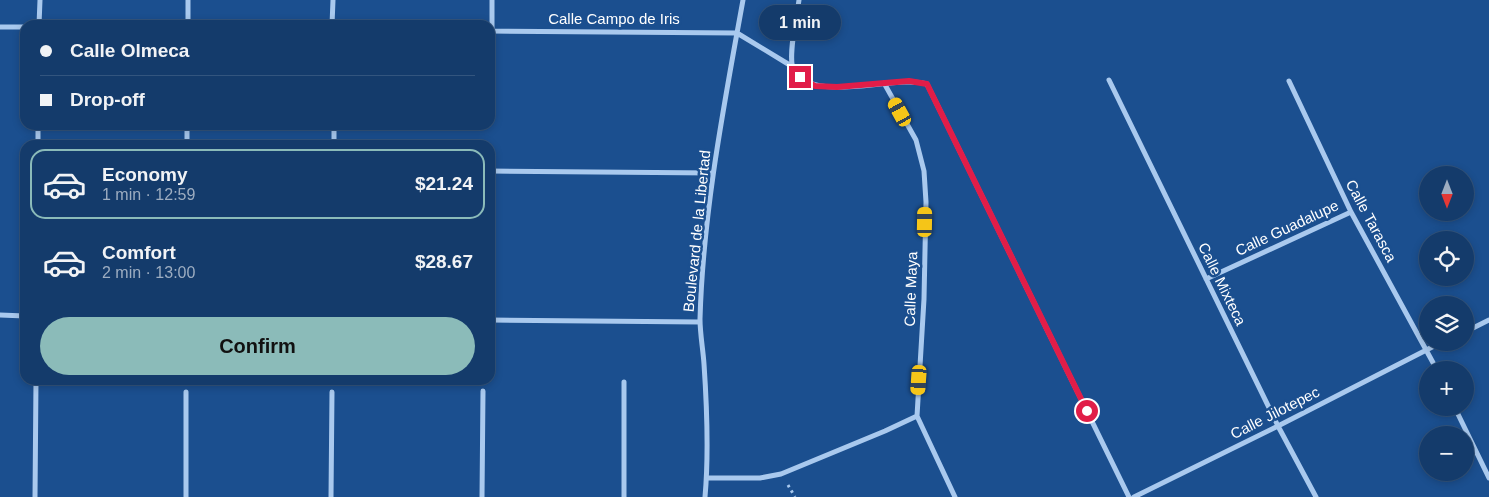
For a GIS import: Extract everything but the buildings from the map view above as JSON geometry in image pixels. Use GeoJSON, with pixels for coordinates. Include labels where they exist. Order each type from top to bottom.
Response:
{"type":"FeatureCollection","features":[{"type":"Feature","properties":{"kind":"street"},"geometry":{"type":"LineString","coordinates":[[39,20],[40,0]]}},
{"type":"Feature","properties":{"kind":"street"},"geometry":{"type":"LineString","coordinates":[[188,0],[188,20]]}},
{"type":"Feature","properties":{"kind":"street"},"geometry":{"type":"LineString","coordinates":[[332,20],[333,0]]}},
{"type":"Feature","properties":{"kind":"street"},"geometry":{"type":"LineString","coordinates":[[491,20],[492,0]]}},
{"type":"Feature","properties":{"kind":"street","name":"Boulevard de la Libertad"},"geometry":{"type":"LineString","coordinates":[[705,497],[707,478],[707,408],[700,322],[704,258],[713,173],[743,0]]}},
{"type":"Feature","properties":{"kind":"street"},"geometry":{"type":"LineString","coordinates":[[793,67],[792,50],[799,0]]}},
{"type":"Feature","properties":{"kind":"street"},"geometry":{"type":"LineString","coordinates":[[0,26],[20,27]]}},
{"type":"Feature","properties":{"kind":"street","name":"Calle Campo de Iris"},"geometry":{"type":"LineString","coordinates":[[495,31],[737,33]]}},
{"type":"Feature","properties":{"kind":"street"},"geometry":{"type":"LineString","coordinates":[[737,33],[793,67],[800,77],[815,86],[837,87],[909,81],[927,84],[1129,497]]}},
{"type":"Feature","properties":{"kind":"street","name":"Calle Mixteca"},"geometry":{"type":"LineString","coordinates":[[1109,80],[1278,426],[1316,497]]}},
{"type":"Feature","properties":{"kind":"street","name":"Calle Tarasca"},"geometry":{"type":"LineString","coordinates":[[1289,82],[1351,212],[1419,335]]}},
{"type":"Feature","properties":{"kind":"street","name":"Calle Maya"},"geometry":{"type":"LineString","coordinates":[[884,83],[916,140],[924,171],[926,202],[924,299],[917,416],[955,497]]}},
{"type":"Feature","properties":{"kind":"street"},"geometry":{"type":"LineString","coordinates":[[495,171],[713,173]]}},
{"type":"Feature","properties":{"kind":"street","name":"Calle Guadalupe"},"geometry":{"type":"LineString","coordinates":[[1206,279],[1351,212]]}},
{"type":"Feature","properties":{"kind":"street"},"geometry":{"type":"LineString","coordinates":[[0,315],[20,316]]}},
{"type":"Feature","properties":{"kind":"street"},"geometry":{"type":"LineString","coordinates":[[495,320],[700,322]]}},
{"type":"Feature","properties":{"kind":"street"},"geometry":{"type":"LineString","coordinates":[[1474,328],[1489,320]]}},
{"type":"Feature","properties":{"kind":"street","name":"Calle Jilotepec"},"geometry":{"type":"LineString","coordinates":[[1134,497],[1425,351]]}},
{"type":"Feature","properties":{"kind":"street"},"geometry":{"type":"LineString","coordinates":[[624,382],[624,497]]}},
{"type":"Feature","properties":{"kind":"street"},"geometry":{"type":"LineString","coordinates":[[35,497],[36,385]]}},
{"type":"Feature","properties":{"kind":"street"},"geometry":{"type":"LineString","coordinates":[[482,497],[483,391]]}},
{"type":"Feature","properties":{"kind":"street"},"geometry":{"type":"LineString","coordinates":[[186,392],[186,497]]}},
{"type":"Feature","properties":{"kind":"street"},"geometry":{"type":"LineString","coordinates":[[331,497],[332,392]]}},
{"type":"Feature","properties":{"kind":"street"},"geometry":{"type":"LineString","coordinates":[[707,478],[760,478],[781,474],[917,416]]}},
{"type":"Feature","properties":{"kind":"street"},"geometry":{"type":"LineString","coordinates":[[1459,416],[1489,478]]}},
{"type":"Feature","properties":{"kind":"route"},"geometry":{"type":"LineString","coordinates":[[800,77],[815,86],[837,87],[909,81],[919,81],[927,84],[1087,411]]}}]}
